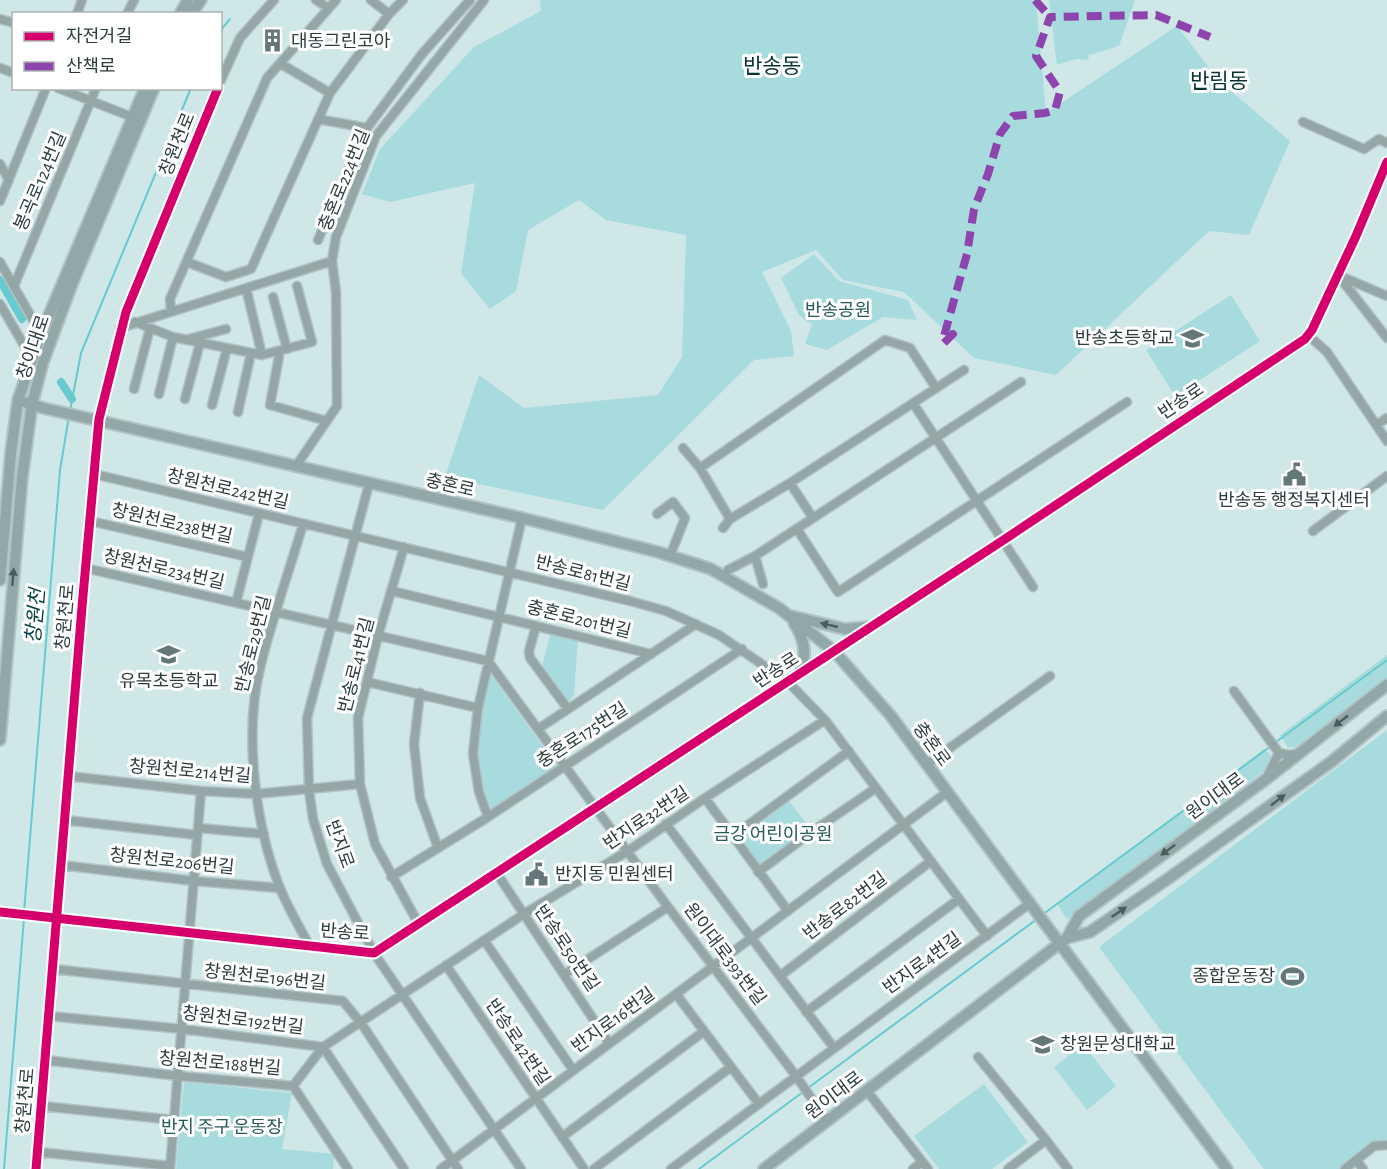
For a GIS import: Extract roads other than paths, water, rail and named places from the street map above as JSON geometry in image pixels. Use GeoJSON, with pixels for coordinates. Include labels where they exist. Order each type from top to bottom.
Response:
{"type":"FeatureCollection","features":[{"type":"Feature","properties":{"kind":"main road","name":"창이대로"},"geometry":{"type":"LineString","coordinates":[[0,580],[5,452],[18,400],[42,334],[143,90]]}},
{"type":"Feature","properties":{"kind":"main road","name":"창이대로"},"geometry":{"type":"LineString","coordinates":[[0,740],[4,637],[32,404],[43,362],[72,284],[153,90]]}},
{"type":"Feature","properties":{"kind":"main road"},"geometry":{"type":"LineString","coordinates":[[18,400],[32,404]]}},
{"type":"Feature","properties":{"kind":"main road","name":"충혼로"},"geometry":{"type":"LineString","coordinates":[[32,404],[522,518],[670,556],[711,569],[779,608],[834,651],[891,716],[1044,923],[1064,941]]}},
{"type":"Feature","properties":{"kind":"main road","name":"충혼로"},"geometry":{"type":"LineString","coordinates":[[789,616],[846,629],[870,627]]}},
{"type":"Feature","properties":{"kind":"main road","name":"충혼로"},"geometry":{"type":"LineString","coordinates":[[789,616],[803,640],[804,663],[800,674]]}},
{"type":"Feature","properties":{"kind":"main road","name":"원이대로"},"geometry":{"type":"LineString","coordinates":[[1064,941],[1079,916],[1265,780],[1387,685]]}},
{"type":"Feature","properties":{"kind":"main road","name":"원이대로"},"geometry":{"type":"LineString","coordinates":[[764,1169],[1064,941],[1090,932],[1169,878],[1331,762],[1387,716]]}},
{"type":"Feature","properties":{"kind":"main road"},"geometry":{"type":"LineString","coordinates":[[1064,941],[1227,1169]]}},
{"type":"Feature","properties":{"kind":"street"},"geometry":{"type":"LineString","coordinates":[[222,78],[240,38],[274,0]]}},
{"type":"Feature","properties":{"kind":"street"},"geometry":{"type":"LineString","coordinates":[[316,0],[328,8]]}},
{"type":"Feature","properties":{"kind":"street"},"geometry":{"type":"LineString","coordinates":[[171,311],[170,299],[267,78],[282,64],[336,0]]}},
{"type":"Feature","properties":{"kind":"street"},"geometry":{"type":"LineString","coordinates":[[371,0],[389,14]]}},
{"type":"Feature","properties":{"kind":"street"},"geometry":{"type":"LineString","coordinates":[[187,262],[226,277],[251,269],[330,93],[389,14],[403,0]]}},
{"type":"Feature","properties":{"kind":"street"},"geometry":{"type":"LineString","coordinates":[[318,240],[367,128],[422,54],[470,0]]}},
{"type":"Feature","properties":{"kind":"street","name":"충혼로224번길"},"geometry":{"type":"LineString","coordinates":[[296,466],[337,406],[336,292],[332,261],[336,237],[376,136],[484,0]]}},
{"type":"Feature","properties":{"kind":"street"},"geometry":{"type":"LineString","coordinates":[[282,64],[330,93]]}},
{"type":"Feature","properties":{"kind":"street"},"geometry":{"type":"LineString","coordinates":[[0,201],[45,90]]}},
{"type":"Feature","properties":{"kind":"street"},"geometry":{"type":"LineString","coordinates":[[63,90],[132,117]]}},
{"type":"Feature","properties":{"kind":"street","name":"봉곡로124번길"},"geometry":{"type":"LineString","coordinates":[[14,286],[95,90]]}},
{"type":"Feature","properties":{"kind":"street","name":"창원천로"},"geometry":{"type":"LineString","coordinates":[[36,1169],[52,969],[52,918],[61,865],[94,474],[96,420],[120,328],[217,90]]}},
{"type":"Feature","properties":{"kind":"street"},"geometry":{"type":"LineString","coordinates":[[318,119],[367,128]]}},
{"type":"Feature","properties":{"kind":"street"},"geometry":{"type":"LineString","coordinates":[[1303,122],[1364,149],[1379,139],[1387,143]]}},
{"type":"Feature","properties":{"kind":"street","name":"반송로"},"geometry":{"type":"LineString","coordinates":[[0,912],[374,952],[1002,541],[1308,335],[1338,275],[1387,162]]}},
{"type":"Feature","properties":{"kind":"street"},"geometry":{"type":"LineString","coordinates":[[0,165],[9,180]]}},
{"type":"Feature","properties":{"kind":"street"},"geometry":{"type":"LineString","coordinates":[[120,328],[332,261]]}},
{"type":"Feature","properties":{"kind":"street"},"geometry":{"type":"LineString","coordinates":[[0,262],[42,334]]}},
{"type":"Feature","properties":{"kind":"street"},"geometry":{"type":"LineString","coordinates":[[1338,275],[1387,296]]}},
{"type":"Feature","properties":{"kind":"street"},"geometry":{"type":"LineString","coordinates":[[1338,275],[1387,338]]}},
{"type":"Feature","properties":{"kind":"street"},"geometry":{"type":"LineString","coordinates":[[135,322],[173,337],[262,355],[312,342],[297,286]]}},
{"type":"Feature","properties":{"kind":"street"},"geometry":{"type":"LineString","coordinates":[[246,288],[262,355]]}},
{"type":"Feature","properties":{"kind":"street"},"geometry":{"type":"LineString","coordinates":[[273,297],[283,350],[270,405],[327,421]]}},
{"type":"Feature","properties":{"kind":"street"},"geometry":{"type":"LineString","coordinates":[[0,325],[2,308]]}},
{"type":"Feature","properties":{"kind":"street"},"geometry":{"type":"LineString","coordinates":[[2,308],[32,359]]}},
{"type":"Feature","properties":{"kind":"street"},"geometry":{"type":"LineString","coordinates":[[134,389],[150,328]]}},
{"type":"Feature","properties":{"kind":"street"},"geometry":{"type":"LineString","coordinates":[[185,340],[226,330]]}},
{"type":"Feature","properties":{"kind":"street"},"geometry":{"type":"LineString","coordinates":[[1308,335],[1327,352],[1387,441]]}},
{"type":"Feature","properties":{"kind":"street"},"geometry":{"type":"LineString","coordinates":[[159,394],[173,337]]}},
{"type":"Feature","properties":{"kind":"street"},"geometry":{"type":"LineString","coordinates":[[700,468],[885,340],[910,348],[936,388]]}},
{"type":"Feature","properties":{"kind":"street"},"geometry":{"type":"LineString","coordinates":[[185,399],[200,343]]}},
{"type":"Feature","properties":{"kind":"street"},"geometry":{"type":"LineString","coordinates":[[212,405],[227,348]]}},
{"type":"Feature","properties":{"kind":"street"},"geometry":{"type":"LineString","coordinates":[[238,412],[251,353]]}},
{"type":"Feature","properties":{"kind":"street"},"geometry":{"type":"LineString","coordinates":[[723,528],[730,519],[790,483],[964,370]]}},
{"type":"Feature","properties":{"kind":"street"},"geometry":{"type":"LineString","coordinates":[[728,570],[755,556],[1021,382]]}},
{"type":"Feature","properties":{"kind":"street"},"geometry":{"type":"LineString","coordinates":[[797,529],[838,592],[1127,402]]}},
{"type":"Feature","properties":{"kind":"street"},"geometry":{"type":"LineString","coordinates":[[913,403],[1033,587]]}},
{"type":"Feature","properties":{"kind":"street"},"geometry":{"type":"LineString","coordinates":[[1376,425],[1387,418]]}},
{"type":"Feature","properties":{"kind":"street"},"geometry":{"type":"LineString","coordinates":[[683,448],[700,468],[730,519]]}},
{"type":"Feature","properties":{"kind":"street","name":"창원천로242번길"},"geometry":{"type":"LineString","coordinates":[[94,474],[355,536]]}},
{"type":"Feature","properties":{"kind":"street"},"geometry":{"type":"LineString","coordinates":[[1313,531],[1387,477]]}},
{"type":"Feature","properties":{"kind":"street"},"geometry":{"type":"LineString","coordinates":[[790,483],[813,518]]}},
{"type":"Feature","properties":{"kind":"street","name":"반지로"},"geometry":{"type":"LineString","coordinates":[[369,484],[307,718],[309,790],[313,819],[327,864],[374,952],[521,1169]]}},
{"type":"Feature","properties":{"kind":"street"},"geometry":{"type":"LineString","coordinates":[[657,514],[673,502],[685,518],[670,556]]}},
{"type":"Feature","properties":{"kind":"street","name":"창원천로234번길"},"geometry":{"type":"LineString","coordinates":[[236,603],[259,514]]}},
{"type":"Feature","properties":{"kind":"street","name":"충혼로201번길"},"geometry":{"type":"LineString","coordinates":[[488,817],[479,792],[473,754],[478,708],[522,518]]}},
{"type":"Feature","properties":{"kind":"street","name":"창원천로238번길"},"geometry":{"type":"LineString","coordinates":[[90,521],[248,557]]}},
{"type":"Feature","properties":{"kind":"street","name":"반송로29번길"},"geometry":{"type":"LineString","coordinates":[[303,524],[260,670],[253,725],[256,794],[264,834],[280,888],[309,945]]}},
{"type":"Feature","properties":{"kind":"street","name":"반송로81번길"},"geometry":{"type":"LineString","coordinates":[[355,536],[666,611],[742,649],[788,682]]}},
{"type":"Feature","properties":{"kind":"street","name":"반송로41번길"},"geometry":{"type":"LineString","coordinates":[[404,547],[378,636],[358,718],[360,784],[375,844],[418,923]]}},
{"type":"Feature","properties":{"kind":"street"},"geometry":{"type":"LineString","coordinates":[[755,556],[763,584]]}},
{"type":"Feature","properties":{"kind":"street","name":"창원천로234번길"},"geometry":{"type":"LineString","coordinates":[[85,568],[488,661]]}},
{"type":"Feature","properties":{"kind":"street","name":"충혼로201번길"},"geometry":{"type":"LineString","coordinates":[[392,591],[651,654]]}},
{"type":"Feature","properties":{"kind":"street"},"geometry":{"type":"LineString","coordinates":[[538,729],[696,624]]}},
{"type":"Feature","properties":{"kind":"street"},"geometry":{"type":"LineString","coordinates":[[536,626],[529,651],[530,658],[568,709]]}},
{"type":"Feature","properties":{"kind":"street","name":"충혼로175번길"},"geometry":{"type":"LineString","coordinates":[[391,877],[488,817],[742,649]]}},
{"type":"Feature","properties":{"kind":"street","name":"원이대로393번길"},"geometry":{"type":"LineString","coordinates":[[488,661],[827,1121]]}},
{"type":"Feature","properties":{"kind":"street"},"geometry":{"type":"LineString","coordinates":[[926,765],[1050,676]]}},
{"type":"Feature","properties":{"kind":"street"},"geometry":{"type":"LineString","coordinates":[[367,682],[478,708]]}},
{"type":"Feature","properties":{"kind":"street"},"geometry":{"type":"LineString","coordinates":[[788,682],[825,720],[987,936]]}},
{"type":"Feature","properties":{"kind":"street"},"geometry":{"type":"LineString","coordinates":[[1234,692],[1279,753],[1289,755],[1299,753]]}},
{"type":"Feature","properties":{"kind":"street"},"geometry":{"type":"LineString","coordinates":[[420,693],[414,744],[420,798],[438,848]]}},
{"type":"Feature","properties":{"kind":"street","name":"반지로32번길"},"geometry":{"type":"LineString","coordinates":[[323,1047],[524,914],[628,851],[825,720]]}},
{"type":"Feature","properties":{"kind":"street"},"geometry":{"type":"LineString","coordinates":[[732,836],[849,751]]}},
{"type":"Feature","properties":{"kind":"street"},"geometry":{"type":"LineString","coordinates":[[1265,780],[1279,753]]}},
{"type":"Feature","properties":{"kind":"street","name":"창원천로214번길"},"geometry":{"type":"LineString","coordinates":[[68,776],[201,791],[256,794],[360,784]]}},
{"type":"Feature","properties":{"kind":"street"},"geometry":{"type":"LineString","coordinates":[[758,873],[813,831],[876,788]]}},
{"type":"Feature","properties":{"kind":"street"},"geometry":{"type":"LineString","coordinates":[[38,1152],[170,1167],[201,791]]}},
{"type":"Feature","properties":{"kind":"street","name":"반지로16번길"},"geometry":{"type":"LineString","coordinates":[[441,1169],[946,793]]}},
{"type":"Feature","properties":{"kind":"street"},"geometry":{"type":"LineString","coordinates":[[705,798],[788,911]]}},
{"type":"Feature","properties":{"kind":"street"},"geometry":{"type":"LineString","coordinates":[[64,820],[264,834]]}},
{"type":"Feature","properties":{"kind":"street"},"geometry":{"type":"LineString","coordinates":[[666,824],[834,1048]]}},
{"type":"Feature","properties":{"kind":"street","name":"반송로82번길"},"geometry":{"type":"LineString","coordinates":[[780,976],[931,861]]}},
{"type":"Feature","properties":{"kind":"street","name":"창원천로206번길"},"geometry":{"type":"LineString","coordinates":[[61,865],[194,881],[280,888]]}},
{"type":"Feature","properties":{"kind":"street","name":"반송로50번길"},"geometry":{"type":"LineString","coordinates":[[496,872],[609,1043]]}},
{"type":"Feature","properties":{"kind":"street"},"geometry":{"type":"LineString","coordinates":[[806,1012],[959,899]]}},
{"type":"Feature","properties":{"kind":"street","name":"반지로4번길"},"geometry":{"type":"LineString","coordinates":[[671,1169],[1031,905]]}},
{"type":"Feature","properties":{"kind":"street"},"geometry":{"type":"LineString","coordinates":[[565,974],[668,907]]}},
{"type":"Feature","properties":{"kind":"street"},"geometry":{"type":"LineString","coordinates":[[484,940],[573,1070]]}},
{"type":"Feature","properties":{"kind":"street","name":"반송로42번길"},"geometry":{"type":"LineString","coordinates":[[446,965],[584,1169]]}},
{"type":"Feature","properties":{"kind":"street","name":"창원천로196번길"},"geometry":{"type":"LineString","coordinates":[[52,969],[343,1002],[361,1023],[458,1169]]}},
{"type":"Feature","properties":{"kind":"street"},"geometry":{"type":"LineString","coordinates":[[676,994],[759,1104]]}},
{"type":"Feature","properties":{"kind":"street","name":"창원천로192번길"},"geometry":{"type":"LineString","coordinates":[[49,1016],[182,1029],[323,1047],[404,1169]]}},
{"type":"Feature","properties":{"kind":"street"},"geometry":{"type":"LineString","coordinates":[[562,1137],[703,1032]]}},
{"type":"Feature","properties":{"kind":"street"},"geometry":{"type":"LineString","coordinates":[[293,1086],[323,1047]]}},
{"type":"Feature","properties":{"kind":"street"},"geometry":{"type":"LineString","coordinates":[[978,1057],[1068,1169]]}},
{"type":"Feature","properties":{"kind":"street","name":"창원천로188번길"},"geometry":{"type":"LineString","coordinates":[[45,1060],[178,1076],[293,1086],[348,1169]]}},
{"type":"Feature","properties":{"kind":"street"},"geometry":{"type":"LineString","coordinates":[[594,1169],[731,1067]]}},
{"type":"Feature","properties":{"kind":"street"},"geometry":{"type":"LineString","coordinates":[[867,1091],[925,1165],[913,1169]]}},
{"type":"Feature","properties":{"kind":"street"},"geometry":{"type":"LineString","coordinates":[[42,1106],[174,1120]]}},
{"type":"Feature","properties":{"kind":"street"},"geometry":{"type":"LineString","coordinates":[[1008,1169],[1046,1140]]}},
{"type":"Feature","properties":{"kind":"street"},"geometry":{"type":"LineString","coordinates":[[1345,1169],[1374,1146],[1387,1145]]}},
{"type":"Feature","properties":{"kind":"street"},"geometry":{"type":"LineString","coordinates":[[1356,1160],[1363,1169]]}},
{"type":"Feature","properties":{"kind":"waterway","name":"창원천"},"geometry":{"type":"LineString","coordinates":[[222,29],[230,19]]}},
{"type":"Feature","properties":{"kind":"waterway","name":"창원천"},"geometry":{"type":"LineString","coordinates":[[70,411],[81,353],[190,90]]}},
{"type":"Feature","properties":{"kind":"waterway"},"geometry":{"type":"LineString","coordinates":[[0,280],[22,319]]}},
{"type":"Feature","properties":{"kind":"waterway"},"geometry":{"type":"LineString","coordinates":[[61,382],[72,399]]}},
{"type":"Feature","properties":{"kind":"waterway","name":"창원천"},"geometry":{"type":"LineString","coordinates":[[24,912],[60,470],[69,416]]}},
{"type":"Feature","properties":{"kind":"waterway"},"geometry":{"type":"LineString","coordinates":[[1276,742],[1387,660]]}},
{"type":"Feature","properties":{"kind":"waterway"},"geometry":{"type":"LineString","coordinates":[[1042,915],[1271,746]]}},
{"type":"Feature","properties":{"kind":"waterway","name":"창원천"},"geometry":{"type":"LineString","coordinates":[[4,1169],[24,918]]}},
{"type":"Feature","properties":{"kind":"waterway"},"geometry":{"type":"LineString","coordinates":[[808,1088],[1037,919]]}},
{"type":"Feature","properties":{"kind":"waterway"},"geometry":{"type":"LineString","coordinates":[[699,1169],[803,1092]]}},
{"type":"Feature","properties":{"kind":"place","name":"대동그린코아"},"geometry":{"type":"Point","coordinates":[273,41]}},
{"type":"Feature","properties":{"kind":"place","name":"반송초등학교"},"geometry":{"type":"Point","coordinates":[1192,338]}},
{"type":"Feature","properties":{"kind":"place","name":"반송동 행정복지센터"},"geometry":{"type":"Point","coordinates":[1294,474]}},
{"type":"Feature","properties":{"kind":"place","name":"유목초등학교"},"geometry":{"type":"Point","coordinates":[169,655]}},
{"type":"Feature","properties":{"kind":"place","name":"반지동 민원센터"},"geometry":{"type":"Point","coordinates":[537,874]}},
{"type":"Feature","properties":{"kind":"place","name":"종합운동장"},"geometry":{"type":"Point","coordinates":[1293,976]}},
{"type":"Feature","properties":{"kind":"place","name":"창원문성대학교"},"geometry":{"type":"Point","coordinates":[1042,1044]}},
{"type":"Feature","properties":{"kind":"district","name":"반송동"},"geometry":{"type":"Point","coordinates":[772,66]}},
{"type":"Feature","properties":{"kind":"district","name":"반림동"},"geometry":{"type":"Point","coordinates":[1219,81]}},
{"type":"Feature","properties":{"kind":"park label","name":"반송공원"},"geometry":{"type":"Point","coordinates":[838,310]}},
{"type":"Feature","properties":{"kind":"park label","name":"금강 어린이공원"},"geometry":{"type":"Point","coordinates":[773,834]}},
{"type":"Feature","properties":{"kind":"park label","name":"반지 주구 운동장"},"geometry":{"type":"Point","coordinates":[222,1127]}}]}
